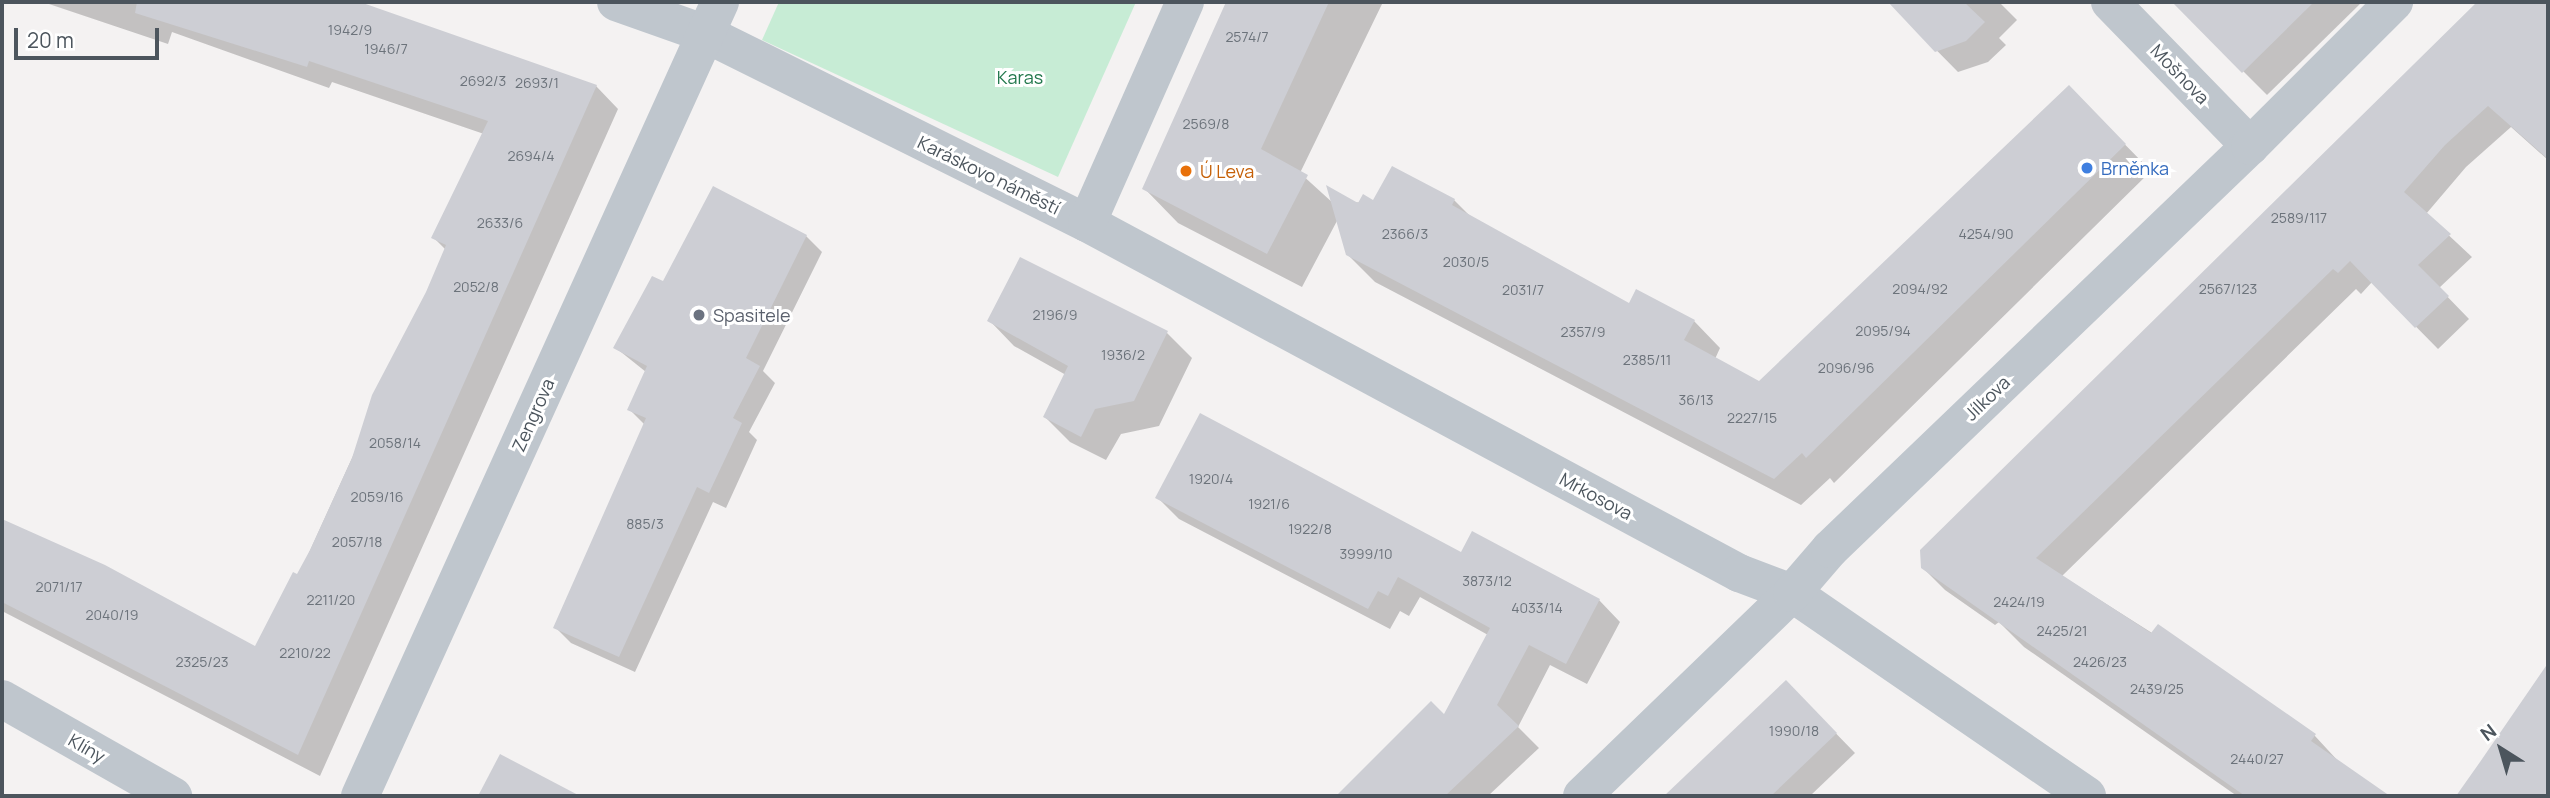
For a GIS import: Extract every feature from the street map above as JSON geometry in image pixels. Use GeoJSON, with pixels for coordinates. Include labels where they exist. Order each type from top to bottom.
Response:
{"type":"FeatureCollection","features":[{"type":"Feature","properties":{"kind":"street","name":"Karáskovo náměstí"},"geometry":{"type":"LineString","coordinates":[[616,2],[713,18],[1087,223]]}},
{"type":"Feature","properties":{"kind":"street"},"geometry":{"type":"LineString","coordinates":[[1087,223],[1185,2]]}},
{"type":"Feature","properties":{"kind":"street","name":"Mošnova"},"geometry":{"type":"LineString","coordinates":[[2110,2],[2250,146]]}},
{"type":"Feature","properties":{"kind":"street","name":"Jílkova"},"geometry":{"type":"LineString","coordinates":[[1582,796],[1792,593],[1830,549],[2250,146],[2394,2]]}},
{"type":"Feature","properties":{"kind":"street","name":"Zengrova"},"geometry":{"type":"LineString","coordinates":[[360,796],[713,18]]}},
{"type":"Feature","properties":{"kind":"street","name":"Mrkosova"},"geometry":{"type":"LineString","coordinates":[[1087,223],[1739,573],[1792,593],[2087,796]]}},
{"type":"Feature","properties":{"kind":"street","name":"Klíny"},"geometry":{"type":"LineString","coordinates":[[2,699],[173,796]]}},
{"type":"Feature","properties":{"kind":"green space","name":"Karas"},"geometry":{"type":"Polygon","coordinates":[[[779,2],[1136,2],[1058,177],[762,40],[779,2]]]}},
{"type":"Feature","properties":{"kind":"building"},"geometry":{"type":"Polygon","coordinates":[[[137,2],[360,2],[597,85],[298,755],[2,602],[2,519],[105,565],[255,646],[293,572],[297,574],[310,550],[352,458],[372,395],[426,292],[446,245],[431,238],[488,121],[309,61],[307,67],[135,13],[137,2]]]}},
{"type":"Feature","properties":{"kind":"building"},"geometry":{"type":"Polygon","coordinates":[[[1226,2],[1329,2],[1261,149],[1308,175],[1267,254],[1142,189],[1226,2]]]}},
{"type":"Feature","properties":{"kind":"building"},"geometry":{"type":"Polygon","coordinates":[[[1888,2],[1964,2],[1985,22],[1966,41],[1935,52],[1888,2]]]}},
{"type":"Feature","properties":{"kind":"building"},"geometry":{"type":"Polygon","coordinates":[[[2172,2],[2314,2],[2242,73],[2172,2]]]}},
{"type":"Feature","properties":{"kind":"building"},"geometry":{"type":"Polygon","coordinates":[[[2477,2],[2548,2],[2548,159],[2488,106],[2445,145],[2404,192],[2451,234],[2418,265],[2449,296],[2415,328],[2350,261],[2338,273],[2333,269],[2036,558],[2151,633],[2158,624],[2316,734],[2311,741],[2390,796],[2245,796],[1921,568],[1920,550],[2477,2]]]}},
{"type":"Feature","properties":{"kind":"building"},"geometry":{"type":"Polygon","coordinates":[[[2069,85],[2126,144],[1806,458],[1802,453],[1774,479],[1346,255],[1326,185],[1358,203],[1363,194],[1373,200],[1392,166],[1455,199],[1452,205],[1629,303],[1636,289],[1695,320],[1684,340],[1759,381],[2069,85]]]}},
{"type":"Feature","properties":{"kind":"building"},"geometry":{"type":"Polygon","coordinates":[[[713,186],[807,235],[746,358],[760,366],[733,418],[742,423],[709,493],[697,487],[619,657],[553,628],[646,418],[627,410],[647,366],[613,348],[652,276],[663,281],[713,186]]]}},
{"type":"Feature","properties":{"kind":"building"},"geometry":{"type":"Polygon","coordinates":[[[1020,257],[1168,331],[1134,401],[1095,409],[1081,437],[1043,417],[1068,366],[987,321],[1020,257]]]}},
{"type":"Feature","properties":{"kind":"building"},"geometry":{"type":"Polygon","coordinates":[[[1200,413],[1461,552],[1472,531],[1600,599],[1566,664],[1529,645],[1497,705],[1519,726],[1445,796],[1336,796],[1431,701],[1444,714],[1490,628],[1398,577],[1388,596],[1378,591],[1368,609],[1155,498],[1200,413]]]}},
{"type":"Feature","properties":{"kind":"building"},"geometry":{"type":"Polygon","coordinates":[[[2548,663],[2548,796],[2456,796],[2480,762],[2548,663]]]}},
{"type":"Feature","properties":{"kind":"building"},"geometry":{"type":"Polygon","coordinates":[[[1786,680],[1837,733],[1771,796],[1664,796],[1786,680]]]}},
{"type":"Feature","properties":{"kind":"building"},"geometry":{"type":"Polygon","coordinates":[[[500,754],[580,796],[478,796],[500,754]]]}},
{"type":"Feature","properties":{"kind":"place","name":"Brněnka"},"geometry":{"type":"Point","coordinates":[2087,168]}},
{"type":"Feature","properties":{"kind":"place","name":"Ú Leva"},"geometry":{"type":"Point","coordinates":[1186,171]}},
{"type":"Feature","properties":{"kind":"place","name":"Spasitele"},"geometry":{"type":"Point","coordinates":[699,315]}}]}
